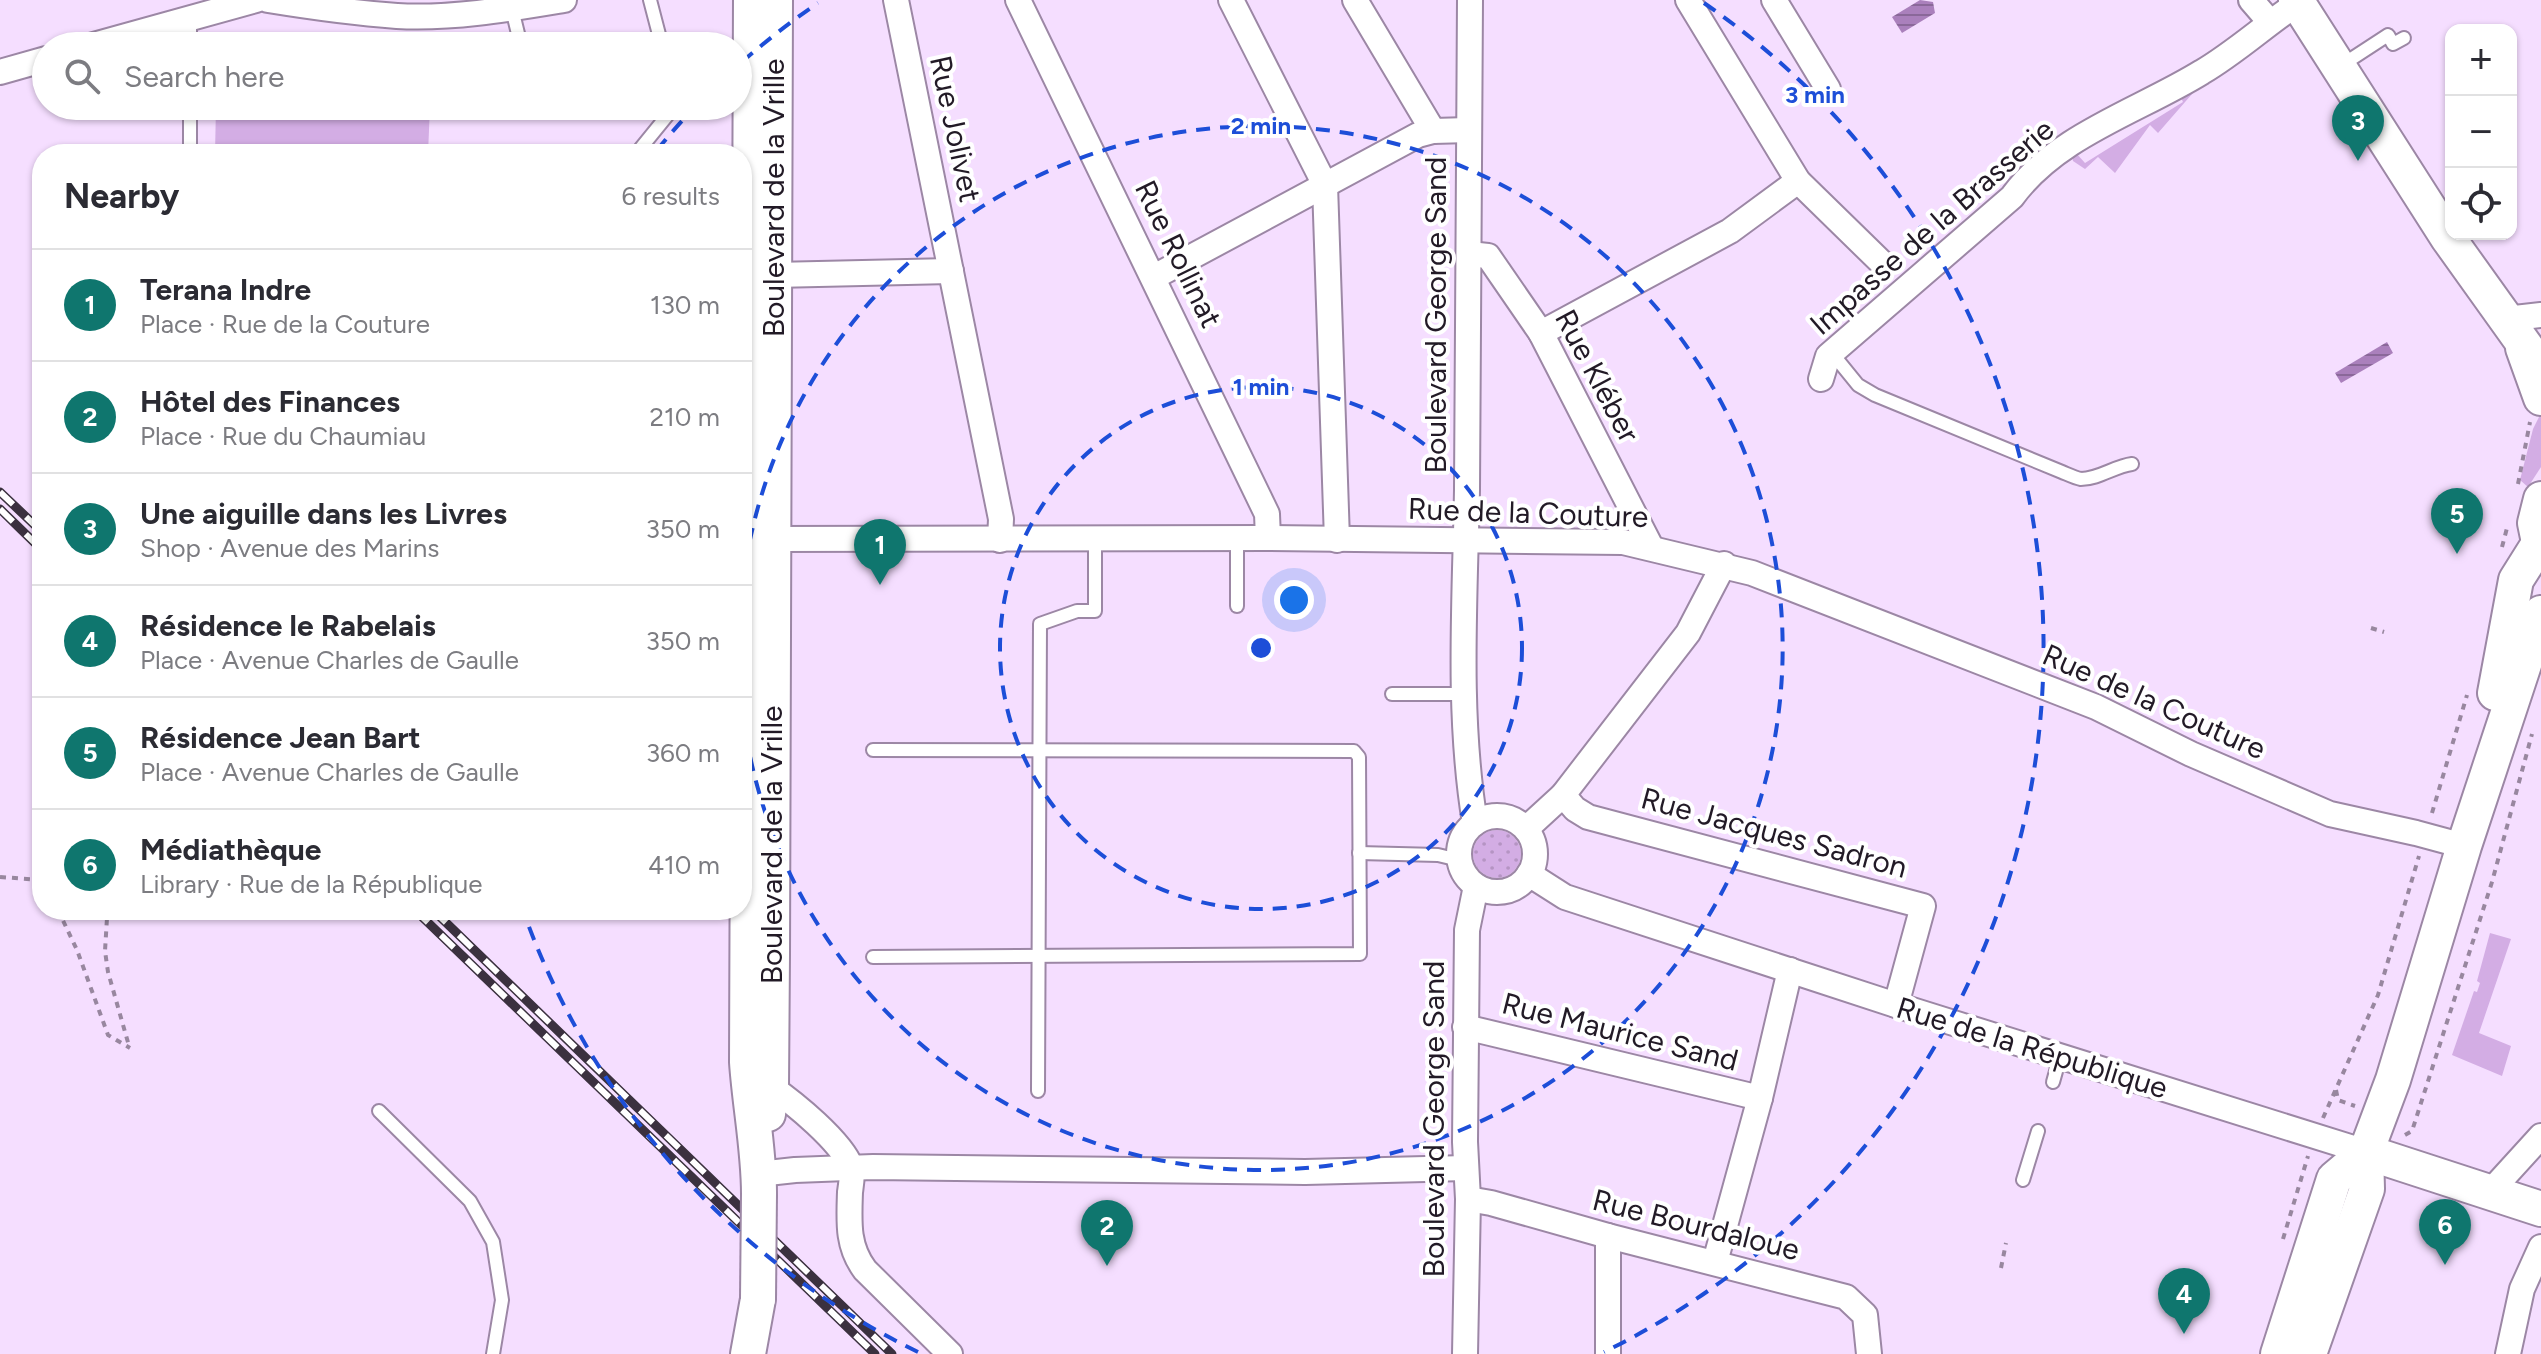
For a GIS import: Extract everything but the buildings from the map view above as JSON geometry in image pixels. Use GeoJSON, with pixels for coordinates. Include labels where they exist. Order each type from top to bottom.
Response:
{"type":"FeatureCollection","features":[{"type":"Feature","properties":{"kind":"main road","name":"Boulevard de la Vrille"},"geometry":{"type":"LineString","coordinates":[[751,0],[751,32]]}},
{"type":"Feature","properties":{"kind":"main road","name":"Boulevard de la Vrille"},"geometry":{"type":"LineString","coordinates":[[755,539],[774,275],[775,0]]}},
{"type":"Feature","properties":{"kind":"main road"},"geometry":{"type":"LineString","coordinates":[[2297,2],[2448,238],[2523,344],[2536,408]]}},
{"type":"Feature","properties":{"kind":"main road","name":"Boulevard de la Vrille"},"geometry":{"type":"LineString","coordinates":[[752,120],[755,539],[752,871]]}},
{"type":"Feature","properties":{"kind":"main road"},"geometry":{"type":"LineString","coordinates":[[2464,846],[2512,595],[2516,580],[2539,549],[2529,493]]}},
{"type":"Feature","properties":{"kind":"main road"},"geometry":{"type":"LineString","coordinates":[[2309,1354],[2367,1189],[2366,1152],[2393,1080],[2464,846],[2541,613]]}},
{"type":"Feature","properties":{"kind":"main road","name":"Boulevard de la Vrille"},"geometry":{"type":"LineString","coordinates":[[754,795],[771,1087],[759,1172]]}},
{"type":"Feature","properties":{"kind":"main road","name":"Boulevard de la Vrille"},"geometry":{"type":"LineString","coordinates":[[751,920],[747,1062],[759,1172]]}},
{"type":"Feature","properties":{"kind":"main road"},"geometry":{"type":"LineString","coordinates":[[2278,1354],[2334,1179],[2366,1152]]}},
{"type":"Feature","properties":{"kind":"main road","name":"Rue de la République"},"geometry":{"type":"LineString","coordinates":[[2366,1152],[2541,1209]]}},
{"type":"Feature","properties":{"kind":"main road"},"geometry":{"type":"LineString","coordinates":[[759,1172],[758,1299],[762,1354]]}},
{"type":"Feature","properties":{"kind":"main road"},"geometry":{"type":"LineString","coordinates":[[748,1354],[758,1299]]}},
{"type":"Feature","properties":{"kind":"street"},"geometry":{"type":"LineString","coordinates":[[138,32],[256,0]]}},
{"type":"Feature","properties":{"kind":"street"},"geometry":{"type":"LineString","coordinates":[[268,0],[319,9],[400,16],[512,9],[564,0]]}},
{"type":"Feature","properties":{"kind":"street","name":"Rue Jolivet"},"geometry":{"type":"LineString","coordinates":[[896,0],[1001,519],[1000,540]]}},
{"type":"Feature","properties":{"kind":"street","name":"Rue Rollinat"},"geometry":{"type":"LineString","coordinates":[[1018,0],[1267,514],[1268,538]]}},
{"type":"Feature","properties":{"kind":"street"},"geometry":{"type":"LineString","coordinates":[[1231,0],[1325,185],[1337,540]]}},
{"type":"Feature","properties":{"kind":"street"},"geometry":{"type":"LineString","coordinates":[[1355,0],[1433,131]]}},
{"type":"Feature","properties":{"kind":"street","name":"Boulevard George Sand"},"geometry":{"type":"LineString","coordinates":[[1470,0],[1463,694],[1467,776],[1475,823]]}},
{"type":"Feature","properties":{"kind":"street"},"geometry":{"type":"LineString","coordinates":[[1688,0],[1798,181],[1883,264]]}},
{"type":"Feature","properties":{"kind":"street"},"geometry":{"type":"LineString","coordinates":[[1774,0],[1828,89]]}},
{"type":"Feature","properties":{"kind":"street"},"geometry":{"type":"LineString","coordinates":[[2251,0],[2270,22]]}},
{"type":"Feature","properties":{"kind":"street","name":"Impasse de la Brasserie"},"geometry":{"type":"LineString","coordinates":[[1821,379],[1828,356],[2012,197],[2024,180],[2054,156],[2147,100],[2202,72],[2297,2]]}},
{"type":"Feature","properties":{"kind":"street"},"geometry":{"type":"LineString","coordinates":[[0,72],[32,63]]}},
{"type":"Feature","properties":{"kind":"street"},"geometry":{"type":"LineString","coordinates":[[1154,277],[1418,135],[1433,131],[1469,130]]}},
{"type":"Feature","properties":{"kind":"street"},"geometry":{"type":"LineString","coordinates":[[1541,333],[1730,231],[1798,181]]}},
{"type":"Feature","properties":{"kind":"street","name":"Rue Kléber"},"geometry":{"type":"LineString","coordinates":[[1469,254],[1488,256],[1541,333],[1651,547]]}},
{"type":"Feature","properties":{"kind":"street"},"geometry":{"type":"LineString","coordinates":[[774,275],[951,271]]}},
{"type":"Feature","properties":{"kind":"street"},"geometry":{"type":"LineString","coordinates":[[2523,344],[2541,315]]}},
{"type":"Feature","properties":{"kind":"street","name":"Rue de la Couture"},"geometry":{"type":"LineString","coordinates":[[755,539],[1268,538],[1623,542],[1651,547],[1752,573],[2096,707],[2191,754],[2330,814],[2464,846]]}},
{"type":"Feature","properties":{"kind":"street"},"geometry":{"type":"LineString","coordinates":[[1526,829],[1563,795],[1688,633],[1724,564]]}},
{"type":"Feature","properties":{"kind":"street","name":"Rue Jacques Sadron"},"geometry":{"type":"LineString","coordinates":[[1563,795],[1575,809],[1588,817],[1923,906],[1896,1005]]}},
{"type":"Feature","properties":{"kind":"street"},"geometry":{"type":"LineString","coordinates":[[1507,817],[1526,829],[1535,851],[1534,863],[1529,874],[1511,890],[1499,892],[1476,886],[1468,879],[1459,860],[1462,839],[1475,823],[1485,818],[1507,817]]}},
{"type":"Feature","properties":{"kind":"street","name":"Rue de la République"},"geometry":{"type":"LineString","coordinates":[[1529,874],[1565,897],[1896,1005],[2366,1152]]}},
{"type":"Feature","properties":{"kind":"street","name":"Boulevard George Sand"},"geometry":{"type":"LineString","coordinates":[[1465,1354],[1467,930],[1476,886]]}},
{"type":"Feature","properties":{"kind":"street"},"geometry":{"type":"LineString","coordinates":[[1715,1262],[1760,1098],[1790,970]]}},
{"type":"Feature","properties":{"kind":"street","name":"Rue Maurice Sand"},"geometry":{"type":"LineString","coordinates":[[1465,1027],[1760,1098]]}},
{"type":"Feature","properties":{"kind":"street"},"geometry":{"type":"LineString","coordinates":[[771,1087],[798,1107],[836,1146],[851,1168],[849,1236],[855,1257],[950,1354]]}},
{"type":"Feature","properties":{"kind":"street"},"geometry":{"type":"LineString","coordinates":[[2490,1192],[2541,1136]]}},
{"type":"Feature","properties":{"kind":"street"},"geometry":{"type":"LineString","coordinates":[[759,1172],[851,1168],[1305,1172],[1466,1168]]}},
{"type":"Feature","properties":{"kind":"street","name":"Rue Bourdaloue"},"geometry":{"type":"LineString","coordinates":[[1468,1199],[1846,1297],[1865,1315],[1869,1354]]}},
{"type":"Feature","properties":{"kind":"street"},"geometry":{"type":"LineString","coordinates":[[1608,1236],[1608,1354]]}},
{"type":"Feature","properties":{"kind":"street"},"geometry":{"type":"LineString","coordinates":[[2508,1354],[2522,1289],[2541,1247]]}},
{"type":"Feature","properties":{"kind":"lane"},"geometry":{"type":"LineString","coordinates":[[650,0],[658,32]]}},
{"type":"Feature","properties":{"kind":"lane"},"geometry":{"type":"LineString","coordinates":[[512,9],[518,32]]}},
{"type":"Feature","properties":{"kind":"lane"},"geometry":{"type":"LineString","coordinates":[[190,17],[190,32]]}},
{"type":"Feature","properties":{"kind":"lane"},"geometry":{"type":"LineString","coordinates":[[2340,67],[2388,35],[2393,44],[2404,38]]}},
{"type":"Feature","properties":{"kind":"lane"},"geometry":{"type":"LineString","coordinates":[[190,120],[190,144]]}},
{"type":"Feature","properties":{"kind":"lane"},"geometry":{"type":"LineString","coordinates":[[644,144],[664,120]]}},
{"type":"Feature","properties":{"kind":"lane"},"geometry":{"type":"LineString","coordinates":[[1832,353],[1858,385],[1875,395],[2080,479],[2132,464]]}},
{"type":"Feature","properties":{"kind":"lane"},"geometry":{"type":"LineString","coordinates":[[1237,539],[1237,606]]}},
{"type":"Feature","properties":{"kind":"lane"},"geometry":{"type":"LineString","coordinates":[[1038,1091],[1040,624],[1077,611],[1095,611],[1095,540]]}},
{"type":"Feature","properties":{"kind":"lane"},"geometry":{"type":"LineString","coordinates":[[1392,694],[1463,694]]}},
{"type":"Feature","properties":{"kind":"lane"},"geometry":{"type":"LineString","coordinates":[[873,750],[1354,751],[1359,757],[1360,954],[873,957]]}},
{"type":"Feature","properties":{"kind":"lane"},"geometry":{"type":"LineString","coordinates":[[1359,853],[1438,855],[1459,860]]}},
{"type":"Feature","properties":{"kind":"lane"},"geometry":{"type":"LineString","coordinates":[[2053,1082],[2060,1057]]}},
{"type":"Feature","properties":{"kind":"lane"},"geometry":{"type":"LineString","coordinates":[[379,1111],[470,1201],[493,1242],[502,1300],[493,1354]]}},
{"type":"Feature","properties":{"kind":"lane"},"geometry":{"type":"LineString","coordinates":[[2023,1180],[2038,1131]]}},
{"type":"Feature","properties":{"kind":"path"},"geometry":{"type":"LineString","coordinates":[[2529,493],[2527,428],[2536,408]]}},
{"type":"Feature","properties":{"kind":"path"},"geometry":{"type":"LineString","coordinates":[[2371,628],[2384,632]]}},
{"type":"Feature","properties":{"kind":"path"},"geometry":{"type":"LineString","coordinates":[[2283,1242],[2315,1137],[2378,995],[2469,688]]}},
{"type":"Feature","properties":{"kind":"path"},"geometry":{"type":"LineString","coordinates":[[2366,1152],[2412,1131],[2492,882],[2533,733]]}},
{"type":"Feature","properties":{"kind":"path"},"geometry":{"type":"LineString","coordinates":[[0,877],[32,879]]}},
{"type":"Feature","properties":{"kind":"path"},"geometry":{"type":"LineString","coordinates":[[63,920],[108,1035],[130,1048],[108,972],[105,951],[107,920]]}},
{"type":"Feature","properties":{"kind":"path"},"geometry":{"type":"LineString","coordinates":[[2001,1268],[2006,1243]]}},
{"type":"Feature","properties":{"kind":"shaded area"},"geometry":{"type":"Polygon","coordinates":[[[1920,0],[1933,2],[1935,13],[1902,33],[1892,17],[1920,0]]]}},
{"type":"Feature","properties":{"kind":"shaded area"},"geometry":{"type":"Polygon","coordinates":[[[2192,90],[2192,94],[2158,133],[2150,125],[2115,173],[2098,157],[2085,169],[2073,161],[2072,156],[2076,153],[2085,163],[2183,102],[2178,91],[2192,90]]]}},
{"type":"Feature","properties":{"kind":"shaded area"},"geometry":{"type":"Polygon","coordinates":[[[216,120],[429,120],[428,144],[215,144],[216,120]]]}},
{"type":"Feature","properties":{"kind":"shaded area"},"geometry":{"type":"Polygon","coordinates":[[[2387,342],[2393,353],[2341,383],[2335,373],[2387,342]]]}},
{"type":"Feature","properties":{"kind":"shaded area"},"geometry":{"type":"Polygon","coordinates":[[[2541,413],[2541,467],[2528,487],[2520,480],[2533,429],[2541,413]]]}},
{"type":"Feature","properties":{"kind":"shaded area"},"geometry":{"type":"Polygon","coordinates":[[[1497,830],[1514,837],[1521,854],[1514,871],[1497,878],[1480,871],[1473,854],[1480,837],[1497,830]]]}},
{"type":"Feature","properties":{"kind":"shaded area"},"geometry":{"type":"Polygon","coordinates":[[[2490,933],[2511,939],[2479,1033],[2511,1046],[2502,1076],[2452,1055],[2474,991],[2477,992],[2480,983],[2477,981],[2490,933]]]}},
{"type":"Feature","properties":{"kind":"railway"},"geometry":{"type":"LineString","coordinates":[[0,492],[32,522]]}},
{"type":"Feature","properties":{"kind":"railway"},"geometry":{"type":"LineString","coordinates":[[0,509],[32,540]]}},
{"type":"Feature","properties":{"kind":"railway"},"geometry":{"type":"LineString","coordinates":[[425,920],[875,1354]]}},
{"type":"Feature","properties":{"kind":"railway"},"geometry":{"type":"LineString","coordinates":[[443,920],[892,1354]]}},
{"type":"Feature","properties":{"kind":"place","name":"Une aiguille dans les Livres"},"geometry":{"type":"Point","coordinates":[2358,161]}},
{"type":"Feature","properties":{"kind":"place","name":"Résidence Jean Bart"},"geometry":{"type":"Point","coordinates":[2457,554]}},
{"type":"Feature","properties":{"kind":"place","name":"Terana Indre"},"geometry":{"type":"Point","coordinates":[880,585]}},
{"type":"Feature","properties":{"kind":"place","name":"Médiathèque"},"geometry":{"type":"Point","coordinates":[2445,1265]}},
{"type":"Feature","properties":{"kind":"place","name":"Hôtel des Finances"},"geometry":{"type":"Point","coordinates":[1107,1266]}},
{"type":"Feature","properties":{"kind":"place","name":"Résidence le Rabelais"},"geometry":{"type":"Point","coordinates":[2184,1334]}}]}
